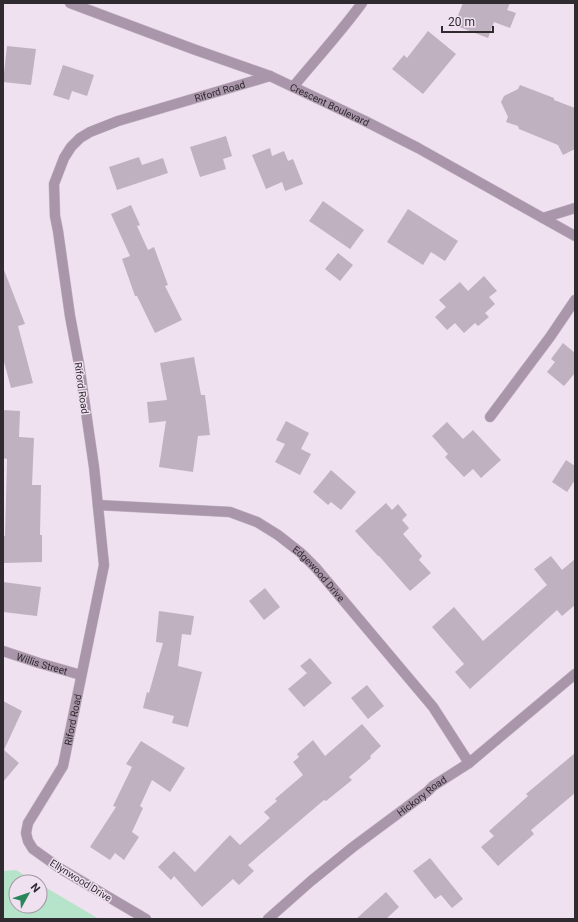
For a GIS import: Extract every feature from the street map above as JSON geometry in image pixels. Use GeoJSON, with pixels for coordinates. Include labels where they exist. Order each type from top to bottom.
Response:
{"type":"FeatureCollection","features":[{"type":"Feature","properties":{"kind":"street","name":"Crescent Boulevard"},"geometry":{"type":"LineString","coordinates":[[70,3],[192,49],[270,76],[365,121],[411,145],[575,236]]}},
{"type":"Feature","properties":{"kind":"street"},"geometry":{"type":"LineString","coordinates":[[293,87],[348,23],[362,3]]}},
{"type":"Feature","properties":{"kind":"street","name":"Riford Road"},"geometry":{"type":"LineString","coordinates":[[26,833],[28,823],[62,766],[104,565],[94,467],[55,216],[54,184],[64,158],[71,147],[80,138],[90,132],[118,122],[270,76]]}},
{"type":"Feature","properties":{"kind":"street"},"geometry":{"type":"LineString","coordinates":[[543,218],[575,208]]}},
{"type":"Feature","properties":{"kind":"street"},"geometry":{"type":"LineString","coordinates":[[490,417],[575,300]]}},
{"type":"Feature","properties":{"kind":"street","name":"Edgewood Drive"},"geometry":{"type":"LineString","coordinates":[[98,505],[230,512],[257,522],[278,535],[301,553],[316,568],[433,707],[469,763]]}},
{"type":"Feature","properties":{"kind":"street","name":"Willis Street"},"geometry":{"type":"LineString","coordinates":[[3,651],[81,675]]}},
{"type":"Feature","properties":{"kind":"street","name":"Hickory Road"},"geometry":{"type":"LineString","coordinates":[[268,919],[311,881],[353,847],[433,786],[469,763],[575,674]]}},
{"type":"Feature","properties":{"kind":"street","name":"Ellynwood Drive"},"geometry":{"type":"LineString","coordinates":[[26,833],[28,841],[33,849],[61,869],[146,919]]}},
{"type":"Feature","properties":{"kind":"green space"},"geometry":{"type":"Polygon","coordinates":[[[16,870],[23,874],[8,874],[8,914],[48,914],[48,889],[99,919],[3,919],[3,871],[16,870]]]}},
{"type":"Feature","properties":{"kind":"building"},"geometry":{"type":"Polygon","coordinates":[[[463,3],[510,3],[507,10],[516,13],[510,28],[494,22],[488,38],[454,25],[463,3]]]}},
{"type":"Feature","properties":{"kind":"building"},"geometry":{"type":"Polygon","coordinates":[[[428,31],[456,54],[423,94],[392,69],[404,55],[407,58],[428,31]]]}},
{"type":"Feature","properties":{"kind":"building"},"geometry":{"type":"Polygon","coordinates":[[[7,46],[36,49],[31,85],[3,82],[7,46]]]}},
{"type":"Feature","properties":{"kind":"building"},"geometry":{"type":"Polygon","coordinates":[[[63,65],[94,75],[87,96],[72,91],[69,100],[53,95],[63,65]]]}},
{"type":"Feature","properties":{"kind":"building"},"geometry":{"type":"Polygon","coordinates":[[[520,85],[575,108],[575,149],[563,155],[558,145],[506,122],[508,117],[501,102],[504,96],[518,89],[520,85]]]}},
{"type":"Feature","properties":{"kind":"building"},"geometry":{"type":"Polygon","coordinates":[[[226,136],[232,156],[223,159],[226,169],[200,177],[190,147],[226,136]]]}},
{"type":"Feature","properties":{"kind":"building"},"geometry":{"type":"Polygon","coordinates":[[[270,148],[272,156],[284,151],[288,161],[293,159],[303,184],[285,191],[282,182],[266,189],[252,155],[270,148]]]}},
{"type":"Feature","properties":{"kind":"building"},"geometry":{"type":"Polygon","coordinates":[[[139,157],[142,165],[163,158],[168,173],[117,190],[109,167],[139,157]]]}},
{"type":"Feature","properties":{"kind":"building"},"geometry":{"type":"Polygon","coordinates":[[[323,201],[364,230],[350,249],[309,221],[323,201]]]}},
{"type":"Feature","properties":{"kind":"building"},"geometry":{"type":"Polygon","coordinates":[[[131,205],[140,225],[137,226],[148,250],[154,247],[168,285],[165,286],[182,320],[155,333],[137,296],[135,296],[122,259],[130,256],[111,214],[131,205]]]}},
{"type":"Feature","properties":{"kind":"building"},"geometry":{"type":"Polygon","coordinates":[[[408,209],[458,241],[445,261],[431,252],[423,265],[387,242],[408,209]]]}},
{"type":"Feature","properties":{"kind":"building"},"geometry":{"type":"Polygon","coordinates":[[[338,253],[353,265],[340,281],[325,269],[338,253]]]}},
{"type":"Feature","properties":{"kind":"building"},"geometry":{"type":"Polygon","coordinates":[[[3,270],[25,324],[18,326],[33,383],[11,388],[3,358],[3,270]]]}},
{"type":"Feature","properties":{"kind":"building"},"geometry":{"type":"Polygon","coordinates":[[[484,276],[497,291],[489,297],[495,304],[485,313],[489,317],[478,326],[475,323],[464,333],[455,323],[447,330],[435,317],[446,307],[439,300],[460,282],[468,291],[484,276]]]}},
{"type":"Feature","properties":{"kind":"building"},"geometry":{"type":"Polygon","coordinates":[[[563,343],[575,353],[575,373],[564,386],[547,372],[555,362],[551,359],[563,343]]]}},
{"type":"Feature","properties":{"kind":"building"},"geometry":{"type":"Polygon","coordinates":[[[194,357],[201,395],[205,395],[210,435],[198,436],[193,472],[159,467],[166,421],[149,423],[147,402],[167,400],[160,363],[194,357]]]}},
{"type":"Feature","properties":{"kind":"building"},"geometry":{"type":"Polygon","coordinates":[[[3,410],[20,411],[19,437],[34,438],[32,485],[41,485],[40,535],[42,535],[42,562],[3,563],[7,459],[3,458],[3,410]]]}},
{"type":"Feature","properties":{"kind":"building"},"geometry":{"type":"Polygon","coordinates":[[[286,421],[309,433],[301,449],[311,454],[300,475],[275,462],[285,444],[276,440],[286,421]]]}},
{"type":"Feature","properties":{"kind":"building"},"geometry":{"type":"Polygon","coordinates":[[[447,422],[463,439],[473,430],[501,460],[481,478],[473,469],[464,477],[445,457],[448,454],[432,436],[447,422]]]}},
{"type":"Feature","properties":{"kind":"building"},"geometry":{"type":"Polygon","coordinates":[[[566,460],[575,466],[575,480],[567,492],[552,482],[566,460]]]}},
{"type":"Feature","properties":{"kind":"building"},"geometry":{"type":"Polygon","coordinates":[[[331,470],[356,492],[341,510],[331,502],[328,505],[313,492],[331,470]]]}},
{"type":"Feature","properties":{"kind":"building"},"geometry":{"type":"Polygon","coordinates":[[[386,503],[392,510],[398,504],[407,515],[402,520],[409,528],[403,534],[422,556],[419,560],[431,573],[410,591],[355,531],[386,503]]]}},
{"type":"Feature","properties":{"kind":"building"},"geometry":{"type":"Polygon","coordinates":[[[551,556],[562,570],[575,559],[575,605],[562,616],[557,610],[470,689],[455,672],[464,664],[432,627],[454,607],[483,641],[547,585],[534,569],[551,556]]]}},
{"type":"Feature","properties":{"kind":"building"},"geometry":{"type":"Polygon","coordinates":[[[3,582],[41,587],[37,616],[3,612],[3,582]]]}},
{"type":"Feature","properties":{"kind":"building"},"geometry":{"type":"Polygon","coordinates":[[[265,588],[280,607],[264,620],[249,601],[265,588]]]}},
{"type":"Feature","properties":{"kind":"building"},"geometry":{"type":"Polygon","coordinates":[[[159,611],[194,616],[191,635],[182,634],[178,666],[202,672],[188,727],[172,723],[174,716],[143,708],[147,692],[149,693],[163,643],[156,642],[159,611]]]}},
{"type":"Feature","properties":{"kind":"building"},"geometry":{"type":"Polygon","coordinates":[[[310,658],[332,683],[304,707],[288,689],[307,673],[300,666],[310,658]]]}},
{"type":"Feature","properties":{"kind":"building"},"geometry":{"type":"Polygon","coordinates":[[[367,685],[384,706],[368,719],[351,698],[367,685]]]}},
{"type":"Feature","properties":{"kind":"building"},"geometry":{"type":"Polygon","coordinates":[[[3,701],[22,711],[4,750],[19,763],[3,782],[3,701]]]}},
{"type":"Feature","properties":{"kind":"building"},"geometry":{"type":"Polygon","coordinates":[[[362,724],[381,746],[370,756],[371,758],[349,777],[352,780],[326,801],[324,800],[248,865],[254,871],[239,885],[233,879],[202,907],[174,876],[171,880],[158,867],[174,851],[195,872],[230,835],[240,845],[270,818],[264,812],[277,801],[275,799],[303,775],[293,762],[299,757],[297,754],[313,740],[325,756],[362,724]]]}},
{"type":"Feature","properties":{"kind":"building"},"geometry":{"type":"Polygon","coordinates":[[[141,741],[185,768],[170,792],[152,780],[140,806],[143,808],[132,832],[139,837],[124,860],[115,853],[110,860],[90,847],[116,807],[113,806],[132,767],[126,764],[141,741]]]}},
{"type":"Feature","properties":{"kind":"building"},"geometry":{"type":"Polygon","coordinates":[[[575,753],[575,793],[531,830],[534,834],[498,866],[481,847],[494,836],[489,831],[528,796],[526,794],[575,753]]]}},
{"type":"Feature","properties":{"kind":"building"},"geometry":{"type":"Polygon","coordinates":[[[430,858],[463,899],[452,908],[441,895],[435,899],[413,871],[430,858]]]}},
{"type":"Feature","properties":{"kind":"building"},"geometry":{"type":"Polygon","coordinates":[[[386,892],[399,907],[386,919],[356,919],[386,892]]]}}]}
